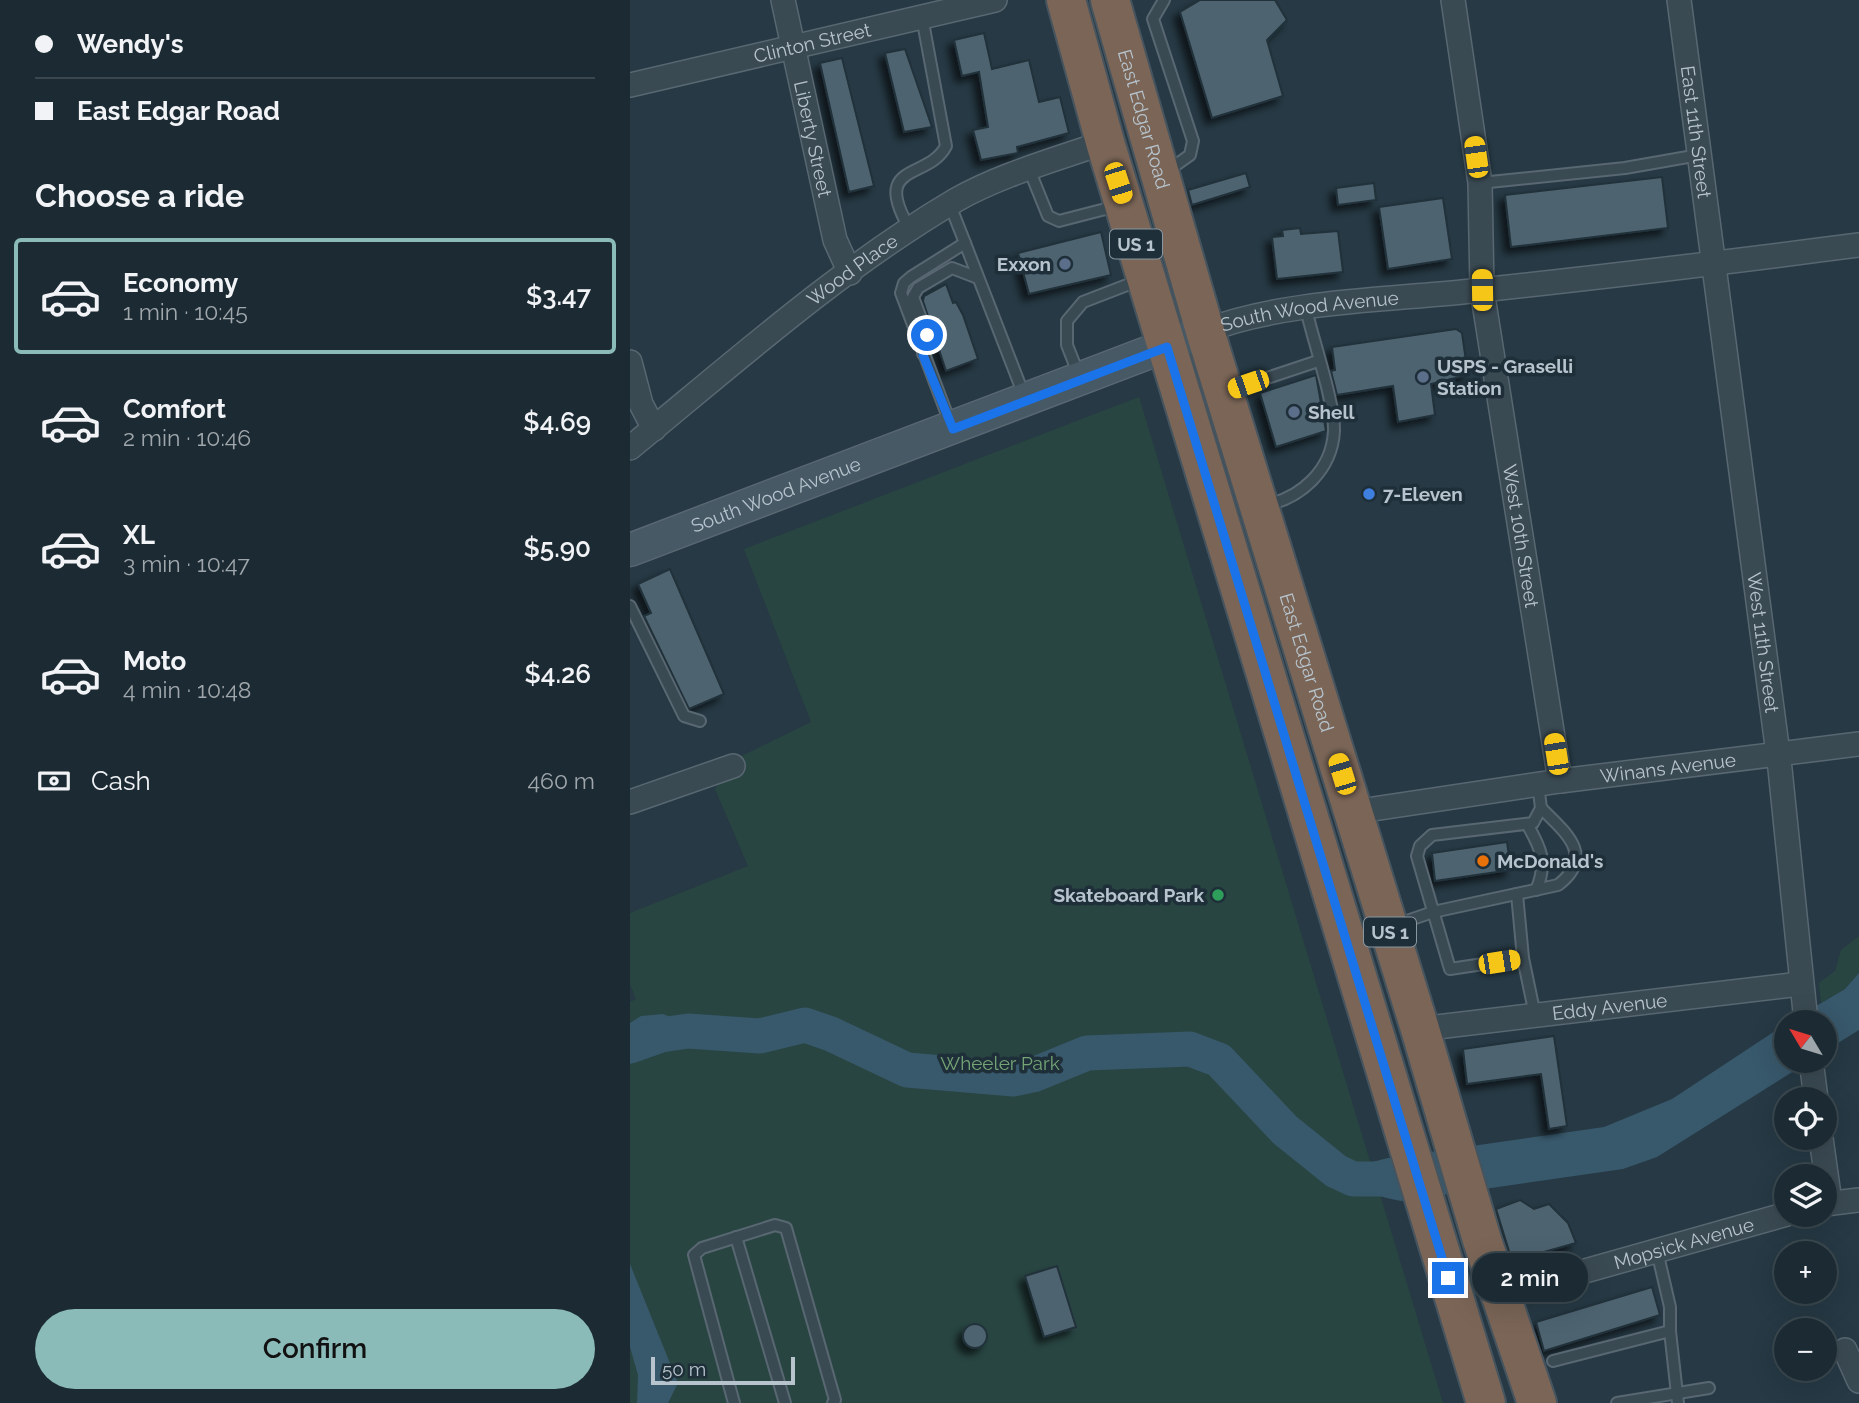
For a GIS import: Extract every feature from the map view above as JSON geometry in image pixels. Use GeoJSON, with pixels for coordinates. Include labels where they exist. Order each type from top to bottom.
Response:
{"type":"FeatureCollection","features":[{"type":"Feature","properties":{"kind":"highway","name":"US 1"},"geometry":{"type":"LineString","coordinates":[[1066,0],[1146,279],[1486,1403]]}},
{"type":"Feature","properties":{"kind":"highway","name":"East Edgar Road"},"geometry":{"type":"LineString","coordinates":[[1110,0],[1205,331],[1420,1029],[1482,1240],[1540,1402]]}},
{"type":"Feature","properties":{"kind":"main road","name":"South Wood Avenue"},"geometry":{"type":"LineString","coordinates":[[630,550],[1205,331]]}},
{"type":"Feature","properties":{"kind":"street","name":"Liberty Street"},"geometry":{"type":"LineString","coordinates":[[783,0],[835,240],[850,273]]}},
{"type":"Feature","properties":{"kind":"street","name":"Clinton Street"},"geometry":{"type":"LineString","coordinates":[[630,85],[794,47],[932,10],[995,0]]}},
{"type":"Feature","properties":{"kind":"street","name":"West 10th Street"},"geometry":{"type":"LineString","coordinates":[[1453,0],[1480,183],[1482,290],[1549,783]]}},
{"type":"Feature","properties":{"kind":"street","name":"East 11th Street"},"geometry":{"type":"LineString","coordinates":[[1679,0],[1714,264]]}},
{"type":"Feature","properties":{"kind":"street","name":"Wood Place"},"geometry":{"type":"LineString","coordinates":[[630,448],[850,273],[950,205],[986,186],[1105,142]]}},
{"type":"Feature","properties":{"kind":"street","name":"South Wood Avenue"},"geometry":{"type":"LineString","coordinates":[[1205,331],[1236,319],[1306,309],[1714,264],[1859,245]]}},
{"type":"Feature","properties":{"kind":"street","name":"West 11th Street"},"geometry":{"type":"LineString","coordinates":[[1714,264],[1778,754],[1804,1010]]}},
{"type":"Feature","properties":{"kind":"street"},"geometry":{"type":"LineString","coordinates":[[630,362],[641,404],[654,429]]}},
{"type":"Feature","properties":{"kind":"street","name":"Winans Avenue"},"geometry":{"type":"LineString","coordinates":[[1353,812],[1549,783],[1859,744]]}},
{"type":"Feature","properties":{"kind":"street"},"geometry":{"type":"LineString","coordinates":[[630,803],[733,766]]}},
{"type":"Feature","properties":{"kind":"street","name":"Eddy Avenue"},"geometry":{"type":"LineString","coordinates":[[1420,1029],[1800,984]]}},
{"type":"Feature","properties":{"kind":"street"},"geometry":{"type":"LineString","coordinates":[[1837,1202],[1859,1199]]}},
{"type":"Feature","properties":{"kind":"street","name":"Mopsick Avenue"},"geometry":{"type":"LineString","coordinates":[[1500,1295],[1774,1218]]}},
{"type":"Feature","properties":{"kind":"street"},"geometry":{"type":"LineString","coordinates":[[1845,1350],[1859,1381]]}},
{"type":"Feature","properties":{"kind":"lane"},"geometry":{"type":"LineString","coordinates":[[1161,175],[1190,155],[1193,141],[1153,19],[1164,0]]}},
{"type":"Feature","properties":{"kind":"lane"},"geometry":{"type":"LineString","coordinates":[[911,231],[897,208],[898,186],[905,174],[929,163],[946,146],[932,10]]}},
{"type":"Feature","properties":{"kind":"lane"},"geometry":{"type":"LineString","coordinates":[[1480,183],[1625,168],[1699,155]]}},
{"type":"Feature","properties":{"kind":"lane"},"geometry":{"type":"LineString","coordinates":[[1030,169],[1048,216],[1059,221],[1124,204]]}},
{"type":"Feature","properties":{"kind":"lane"},"geometry":{"type":"LineString","coordinates":[[950,205],[1026,401]]}},
{"type":"Feature","properties":{"kind":"lane"},"geometry":{"type":"LineString","coordinates":[[953,429],[902,302],[904,283],[965,243]]}},
{"type":"Feature","properties":{"kind":"lane"},"geometry":{"type":"LineString","coordinates":[[923,355],[927,335],[913,297],[918,288],[952,268],[978,278]]}},
{"type":"Feature","properties":{"kind":"lane"},"geometry":{"type":"LineString","coordinates":[[1081,380],[1067,345],[1067,321],[1083,302],[1146,279]]}},
{"type":"Feature","properties":{"kind":"lane"},"geometry":{"type":"LineString","coordinates":[[1259,506],[1285,501],[1300,494],[1321,467],[1331,447],[1334,432],[1332,415],[1306,309]]}},
{"type":"Feature","properties":{"kind":"lane"},"geometry":{"type":"LineString","coordinates":[[1225,392],[1318,361]]}},
{"type":"Feature","properties":{"kind":"lane"},"geometry":{"type":"LineString","coordinates":[[630,606],[684,716],[700,721]]}},
{"type":"Feature","properties":{"kind":"lane"},"geometry":{"type":"LineString","coordinates":[[1523,958],[1450,970],[1417,856],[1425,839],[1432,835],[1527,824],[1538,817],[1549,783]]}},
{"type":"Feature","properties":{"kind":"lane"},"geometry":{"type":"LineString","coordinates":[[1389,928],[1433,912],[1558,885],[1567,878],[1576,853],[1573,839],[1541,808]]}},
{"type":"Feature","properties":{"kind":"lane"},"geometry":{"type":"LineString","coordinates":[[1527,824],[1544,858],[1543,874],[1536,890]]}},
{"type":"Feature","properties":{"kind":"lane"},"geometry":{"type":"LineString","coordinates":[[1517,894],[1523,958],[1535,1015]]}},
{"type":"Feature","properties":{"kind":"lane"},"geometry":{"type":"LineString","coordinates":[[734,1403],[694,1255],[702,1248],[775,1224],[786,1227],[835,1400],[833,1403]]}},
{"type":"Feature","properties":{"kind":"lane"},"geometry":{"type":"LineString","coordinates":[[736,1237],[785,1403]]}},
{"type":"Feature","properties":{"kind":"lane"},"geometry":{"type":"LineString","coordinates":[[1657,1251],[1670,1307],[1670,1331],[1678,1398]]}},
{"type":"Feature","properties":{"kind":"lane"},"geometry":{"type":"LineString","coordinates":[[1553,1361],[1670,1331]]}},
{"type":"Feature","properties":{"kind":"lane"},"geometry":{"type":"LineString","coordinates":[[1617,1403],[1678,1398],[1709,1388]]}},
{"type":"Feature","properties":{"kind":"green space","name":"Wheeler Park"},"geometry":{"type":"Polygon","coordinates":[[[1139,397],[1443,1403],[630,1403],[630,1002],[636,999],[630,984],[630,913],[748,866],[715,789],[717,786],[711,771],[811,722],[744,549],[1139,397]]]}},
{"type":"Feature","properties":{"kind":"green space"},"geometry":{"type":"Polygon","coordinates":[[[1859,936],[1859,973],[1845,989],[1821,1003],[1819,983],[1835,971],[1841,950],[1859,936]]]}},
{"type":"Feature","properties":{"kind":"water"},"geometry":{"type":"Polygon","coordinates":[[[1859,973],[1859,1030],[1838,1043],[1838,1010],[1809,1010],[1845,989],[1859,973]]]}},
{"type":"Feature","properties":{"kind":"water"},"geometry":{"type":"Polygon","coordinates":[[[663,1014],[707,1032],[656,1042],[630,1064],[630,1023],[641,1016],[663,1014]]]}},
{"type":"Feature","properties":{"kind":"water"},"geometry":{"type":"Polygon","coordinates":[[[1774,1032],[1774,1073],[1791,1073],[1657,1157],[1623,1169],[1401,1201],[1366,1191],[1336,1171],[1388,1158],[1604,1127],[1672,1099],[1774,1032]]]}},
{"type":"Feature","properties":{"kind":"water"},"geometry":{"type":"Polygon","coordinates":[[[630,1264],[678,1383],[668,1403],[637,1403],[638,1375],[630,1347],[630,1264]]]}},
{"type":"Feature","properties":{"kind":"building"},"geometry":{"type":"Polygon","coordinates":[[[1200,0],[1275,0],[1287,20],[1267,40],[1283,96],[1212,118],[1180,12],[1200,0]]]}},
{"type":"Feature","properties":{"kind":"building"},"geometry":{"type":"Polygon","coordinates":[[[984,33],[992,69],[1029,60],[1039,102],[1060,97],[1069,133],[1017,147],[1018,153],[981,160],[973,130],[988,127],[979,72],[962,76],[954,40],[984,33]]]}},
{"type":"Feature","properties":{"kind":"building"},"geometry":{"type":"Polygon","coordinates":[[[905,49],[932,127],[904,132],[885,53],[905,49]]]}},
{"type":"Feature","properties":{"kind":"building"},"geometry":{"type":"Polygon","coordinates":[[[842,58],[874,186],[849,192],[820,63],[842,58]]]}},
{"type":"Feature","properties":{"kind":"building"},"geometry":{"type":"Polygon","coordinates":[[[1246,173],[1250,187],[1192,205],[1188,190],[1246,173]]]}},
{"type":"Feature","properties":{"kind":"building"},"geometry":{"type":"Polygon","coordinates":[[[1662,177],[1668,228],[1511,247],[1505,195],[1662,177]]]}},
{"type":"Feature","properties":{"kind":"building"},"geometry":{"type":"Polygon","coordinates":[[[1374,183],[1376,200],[1338,205],[1336,188],[1374,183]]]}},
{"type":"Feature","properties":{"kind":"building"},"geometry":{"type":"Polygon","coordinates":[[[1443,198],[1452,259],[1388,269],[1379,207],[1443,198]]]}},
{"type":"Feature","properties":{"kind":"building"},"geometry":{"type":"Polygon","coordinates":[[[1300,228],[1301,234],[1338,231],[1343,272],[1277,279],[1272,237],[1283,236],[1282,230],[1300,228]]]}},
{"type":"Feature","properties":{"kind":"building","name":"Exxon"},"geometry":{"type":"Polygon","coordinates":[[[1101,232],[1111,275],[1029,294],[1018,253],[1101,232]]]}},
{"type":"Feature","properties":{"kind":"building"},"geometry":{"type":"Polygon","coordinates":[[[946,284],[953,303],[956,302],[963,315],[978,359],[946,371],[923,301],[924,296],[946,284]]]}},
{"type":"Feature","properties":{"kind":"building","name":"USPS - Graselli Station"},"geometry":{"type":"Polygon","coordinates":[[[1456,329],[1462,333],[1468,375],[1431,384],[1435,415],[1398,422],[1393,386],[1337,395],[1331,371],[1335,370],[1332,347],[1456,329]]]}},
{"type":"Feature","properties":{"kind":"building","name":"Shell"},"geometry":{"type":"Polygon","coordinates":[[[1316,375],[1326,431],[1276,447],[1260,393],[1316,375]]]}},
{"type":"Feature","properties":{"kind":"building"},"geometry":{"type":"Polygon","coordinates":[[[670,569],[724,694],[689,709],[644,616],[651,613],[638,584],[670,569]]]}},
{"type":"Feature","properties":{"kind":"building"},"geometry":{"type":"Polygon","coordinates":[[[1507,842],[1511,870],[1435,881],[1432,853],[1507,842]]]}},
{"type":"Feature","properties":{"kind":"building"},"geometry":{"type":"Polygon","coordinates":[[[1554,1036],[1567,1126],[1549,1129],[1541,1074],[1467,1084],[1463,1049],[1554,1036]]]}},
{"type":"Feature","properties":{"kind":"building"},"geometry":{"type":"Polygon","coordinates":[[[1520,1200],[1534,1209],[1549,1204],[1568,1223],[1576,1243],[1512,1261],[1496,1209],[1520,1200]]]}},
{"type":"Feature","properties":{"kind":"building"},"geometry":{"type":"Polygon","coordinates":[[[1057,1266],[1076,1327],[1044,1337],[1025,1276],[1057,1266]]]}},
{"type":"Feature","properties":{"kind":"building"},"geometry":{"type":"Polygon","coordinates":[[[1652,1287],[1660,1315],[1544,1351],[1536,1322],[1652,1287]]]}},
{"type":"Feature","properties":{"kind":"building"},"geometry":{"type":"Polygon","coordinates":[[[975,1324],[983,1328],[987,1336],[983,1344],[975,1348],[967,1344],[963,1336],[967,1328],[975,1324]]]}},
{"type":"Feature","properties":{"kind":"waterway"},"geometry":{"type":"LineString","coordinates":[[630,1046],[661,1035],[688,1031],[760,1036],[805,1025],[831,1034],[907,1070],[1014,1079],[1033,1075],[1087,1053],[1190,1049],[1219,1060],[1285,1130],[1336,1171],[1353,1179],[1380,1179]]}},
{"type":"Feature","properties":{"kind":"place","name":"Exxon"},"geometry":{"type":"Point","coordinates":[1065,264]}},
{"type":"Feature","properties":{"kind":"place","name":"USPS - Graselli Station"},"geometry":{"type":"Point","coordinates":[1423,377]}},
{"type":"Feature","properties":{"kind":"place","name":"Shell"},"geometry":{"type":"Point","coordinates":[1294,412]}},
{"type":"Feature","properties":{"kind":"place","name":"7-Eleven"},"geometry":{"type":"Point","coordinates":[1369,494]}},
{"type":"Feature","properties":{"kind":"place","name":"McDonald's"},"geometry":{"type":"Point","coordinates":[1483,861]}},
{"type":"Feature","properties":{"kind":"place","name":"Skateboard Park"},"geometry":{"type":"Point","coordinates":[1218,895]}},
{"type":"Feature","properties":{"kind":"route"},"geometry":{"type":"LineString","coordinates":[[927,335],[923,355],[953,429],[1167,347],[1448,1278]]}}]}
